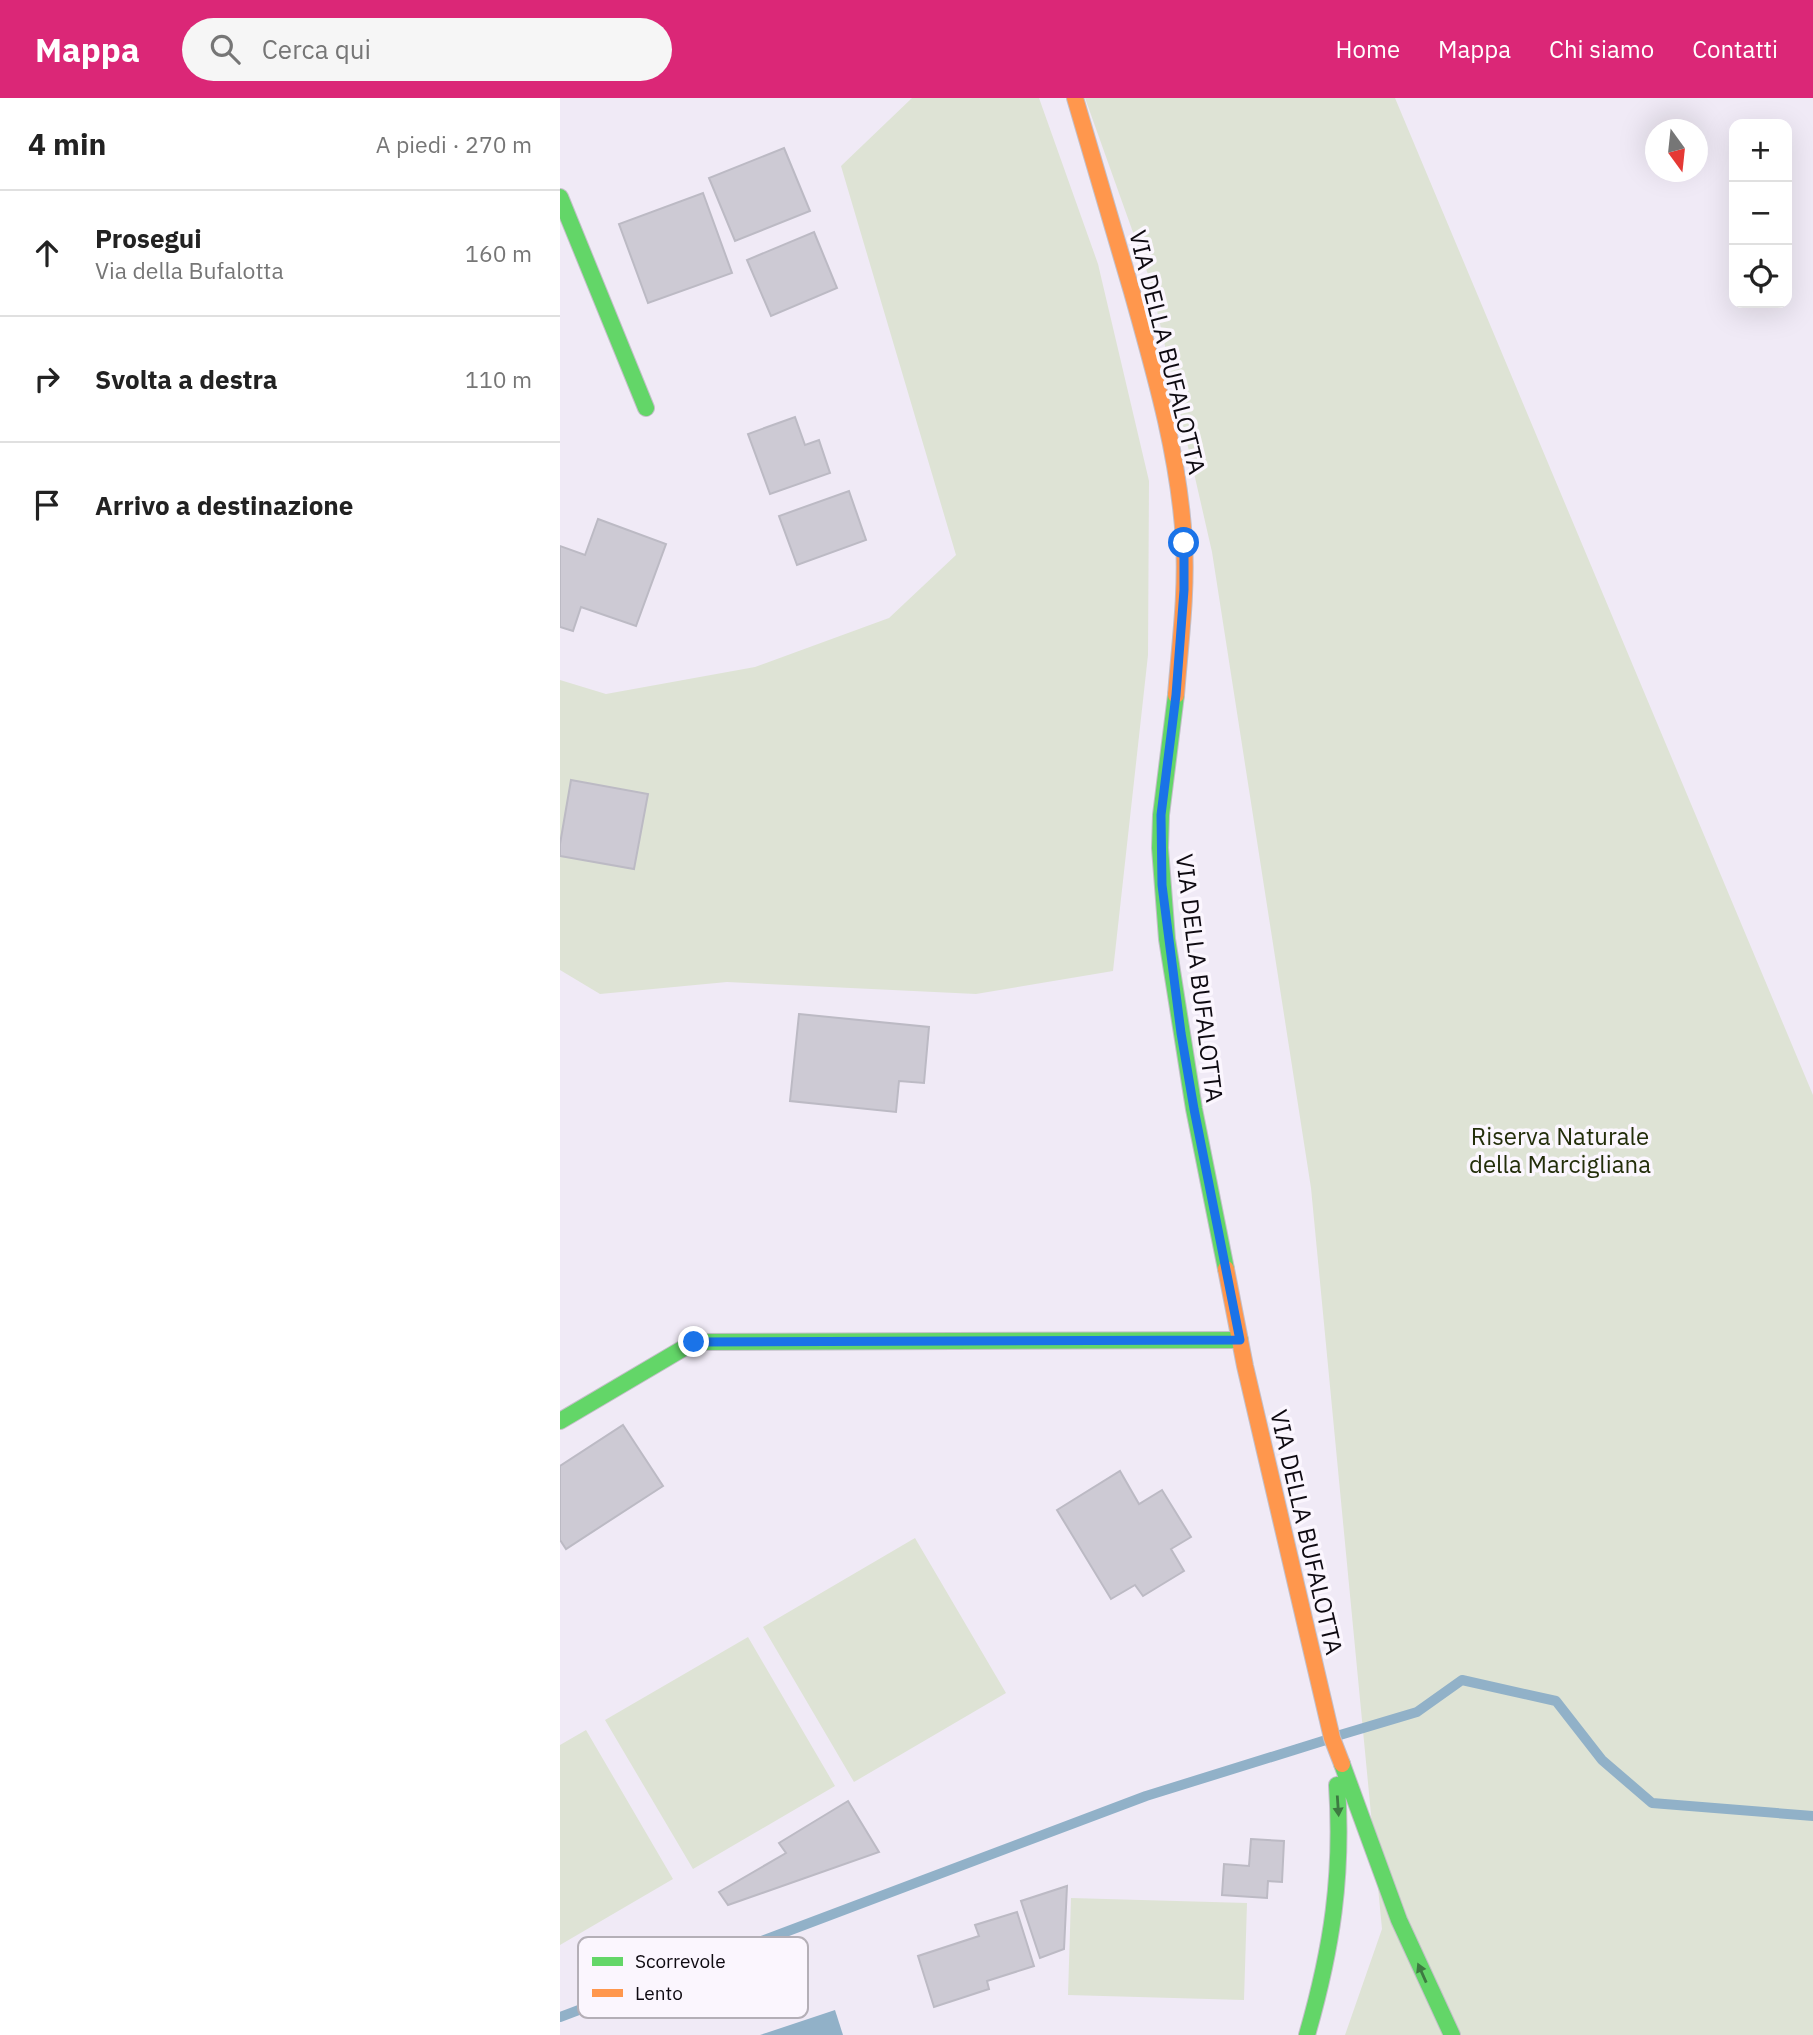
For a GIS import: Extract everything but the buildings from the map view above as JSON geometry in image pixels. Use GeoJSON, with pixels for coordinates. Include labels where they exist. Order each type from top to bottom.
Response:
{"type":"FeatureCollection","features":[{"type":"Feature","properties":{"kind":"street","name":"VIA DELLA BUFALOTTA"},"geometry":{"type":"LineString","coordinates":[[1075,98],[1150,355],[1178,479],[1184,543],[1184,590],[1176,695],[1161,815],[1162,885],[1181,1033],[1194,1109],[1240,1340],[1332,1738],[1399,1920],[1452,2035]]}},
{"type":"Feature","properties":{"kind":"street"},"geometry":{"type":"LineString","coordinates":[[560,198],[646,408]]}},
{"type":"Feature","properties":{"kind":"street"},"geometry":{"type":"LineString","coordinates":[[560,1421],[694,1342],[1240,1340]]}},
{"type":"Feature","properties":{"kind":"street","name":"VIA DELLA BUFALOTTA"},"geometry":{"type":"LineString","coordinates":[[1307,2035],[1334,1934],[1340,1877],[1339,1807],[1332,1738]]}},
{"type":"Feature","properties":{"kind":"green space"},"geometry":{"type":"Polygon","coordinates":[[[912,98],[1039,98],[1098,264],[1149,481],[1148,655],[1113,971],[976,994],[727,982],[600,994],[560,970],[560,856],[634,868],[648,794],[571,780],[560,844],[560,680],[606,694],[755,667],[889,618],[956,555],[841,166],[912,98]]]}},
{"type":"Feature","properties":{"kind":"green space","name":"Riserva Naturale della Marcigliana"},"geometry":{"type":"Polygon","coordinates":[[[1085,98],[1395,98],[1813,1095],[1813,2035],[1345,2035],[1382,1929],[1311,1188],[1212,552],[1150,280],[1085,98]]]}},
{"type":"Feature","properties":{"kind":"green space"},"geometry":{"type":"Polygon","coordinates":[[[915,1538],[1006,1693],[854,1782],[763,1627],[915,1538]]]}},
{"type":"Feature","properties":{"kind":"green space"},"geometry":{"type":"Polygon","coordinates":[[[748,1637],[835,1786],[693,1869],[605,1720],[748,1637]]]}},
{"type":"Feature","properties":{"kind":"green space"},"geometry":{"type":"Polygon","coordinates":[[[586,1730],[673,1879],[560,1945],[560,1745],[586,1730]]]}},
{"type":"Feature","properties":{"kind":"green space"},"geometry":{"type":"Polygon","coordinates":[[[1071,1898],[1247,1903],[1244,2000],[1068,1995],[1071,1898]]]}},
{"type":"Feature","properties":{"kind":"water"},"geometry":{"type":"Polygon","coordinates":[[[835,2010],[843,2035],[760,2035],[835,2010]]]}},
{"type":"Feature","properties":{"kind":"waterway"},"geometry":{"type":"LineString","coordinates":[[1340,1735],[1417,1712],[1462,1680],[1556,1701],[1602,1760],[1652,1803],[1813,1816]]}},
{"type":"Feature","properties":{"kind":"waterway"},"geometry":{"type":"LineString","coordinates":[[772,1937],[1146,1796],[1326,1740]]}},
{"type":"Feature","properties":{"kind":"waterway"},"geometry":{"type":"LineString","coordinates":[[560,2017],[578,2010]]}},
{"type":"Feature","properties":{"kind":"traffic: fast"},"geometry":{"type":"LineString","coordinates":[[560,197],[646,408]]}},
{"type":"Feature","properties":{"kind":"traffic: fast"},"geometry":{"type":"LineString","coordinates":[[1176,695],[1161,815],[1160,848],[1167,939],[1194,1109],[1226,1269]]}},
{"type":"Feature","properties":{"kind":"traffic: fast"},"geometry":{"type":"LineString","coordinates":[[560,1421],[694,1342],[1240,1340]]}},
{"type":"Feature","properties":{"kind":"traffic: fast"},"geometry":{"type":"LineString","coordinates":[[1342,1764],[1399,1920],[1452,2035]]}},
{"type":"Feature","properties":{"kind":"traffic: fast"},"geometry":{"type":"LineString","coordinates":[[1307,2035],[1323,1972],[1334,1912],[1338,1850],[1337,1785]]}},
{"type":"Feature","properties":{"kind":"traffic: slow"},"geometry":{"type":"LineString","coordinates":[[1075,98],[1149,354],[1165,415],[1177,478],[1185,579],[1176,695]]}},
{"type":"Feature","properties":{"kind":"traffic: slow"},"geometry":{"type":"LineString","coordinates":[[1226,1269],[1245,1366],[1332,1738],[1342,1764]]}},
{"type":"Feature","properties":{"kind":"route"},"geometry":{"type":"LineString","coordinates":[[694,1342],[1240,1340],[1194,1109],[1167,939],[1162,885],[1161,815],[1176,695],[1184,590],[1184,543]]}}]}
